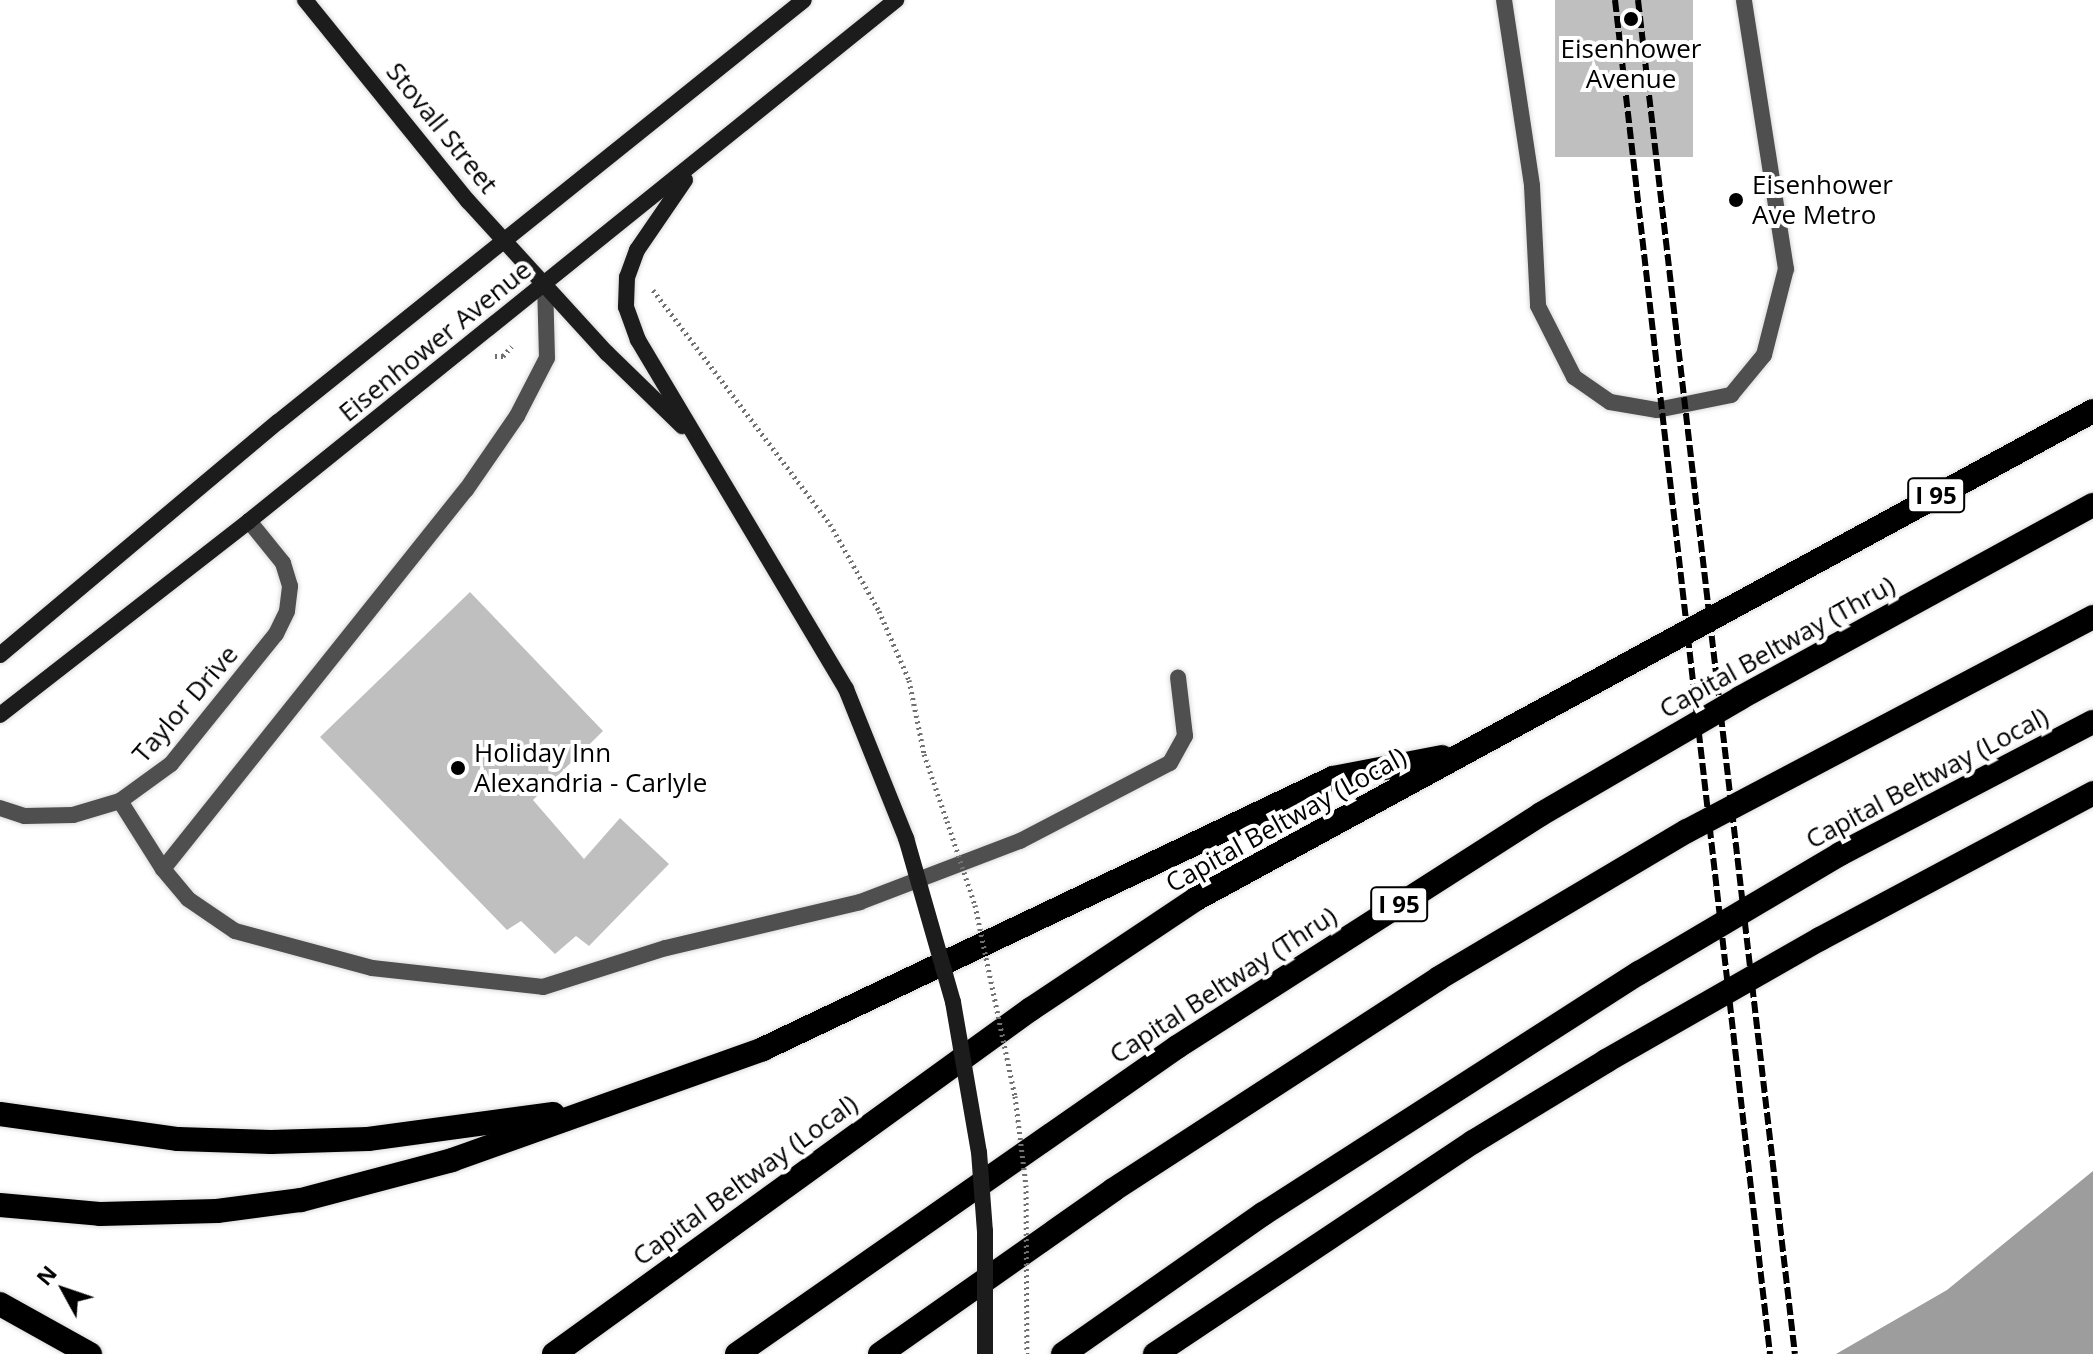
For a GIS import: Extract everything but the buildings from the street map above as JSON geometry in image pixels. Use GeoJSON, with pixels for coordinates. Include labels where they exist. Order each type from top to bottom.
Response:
{"type":"FeatureCollection","features":[{"type":"Feature","properties":{"kind":"highway","name":"Capital Beltway (Local)"},"geometry":{"type":"LineString","coordinates":[[554,1354],[1069,983],[1196,899],[1324,834],[1461,753],[2093,411]]}},
{"type":"Feature","properties":{"kind":"highway","name":"Capital Beltway (Thru)"},"geometry":{"type":"LineString","coordinates":[[737,1354],[1177,1047],[1541,814],[1740,698],[2093,505]]}},
{"type":"Feature","properties":{"kind":"highway"},"geometry":{"type":"LineString","coordinates":[[880,1354],[1113,1190],[1439,978],[1687,831],[2093,617]]}},
{"type":"Feature","properties":{"kind":"highway","name":"Capital Beltway (Local)"},"geometry":{"type":"LineString","coordinates":[[1063,1354],[1263,1214],[1639,973],[1840,854],[2093,722]]}},
{"type":"Feature","properties":{"kind":"highway"},"geometry":{"type":"LineString","coordinates":[[0,1205],[100,1214],[217,1211],[301,1200],[452,1160],[626,1101],[763,1049],[900,987],[1333,778],[1461,753]]}},
{"type":"Feature","properties":{"kind":"highway"},"geometry":{"type":"LineString","coordinates":[[1155,1354],[1460,1150],[1606,1061],[1820,939],[2093,793]]}},
{"type":"Feature","properties":{"kind":"highway"},"geometry":{"type":"LineString","coordinates":[[0,1114],[178,1139],[271,1142],[368,1139],[469,1128],[626,1101]]}},
{"type":"Feature","properties":{"kind":"highway"},"geometry":{"type":"LineString","coordinates":[[0,1304],[90,1354]]}},
{"type":"Feature","properties":{"kind":"main road","name":"Stovall Street"},"geometry":{"type":"LineString","coordinates":[[305,0],[504,240],[703,447]]}},
{"type":"Feature","properties":{"kind":"main road","name":"Eisenhower Avenue"},"geometry":{"type":"LineString","coordinates":[[0,655],[504,240],[804,0]]}},
{"type":"Feature","properties":{"kind":"main road","name":"Eisenhower Avenue"},"geometry":{"type":"LineString","coordinates":[[0,714],[249,521],[896,0]]}},
{"type":"Feature","properties":{"kind":"main road"},"geometry":{"type":"LineString","coordinates":[[727,135],[654,218],[627,277],[626,307],[638,340],[846,689],[906,838],[953,1002],[979,1152],[985,1231],[985,1354]]}},
{"type":"Feature","properties":{"kind":"street"},"geometry":{"type":"LineString","coordinates":[[1504,0],[1532,186],[1538,306],[1574,377],[1610,402],[1657,410],[1731,395],[1764,355],[1786,269],[1744,0]]}},
{"type":"Feature","properties":{"kind":"street"},"geometry":{"type":"LineString","coordinates":[[163,869],[466,490],[517,416],[547,358],[545,283]]}},
{"type":"Feature","properties":{"kind":"street","name":"Taylor Drive"},"geometry":{"type":"LineString","coordinates":[[0,808],[49,817],[120,801],[171,764],[282,623],[290,599],[288,575],[249,521]]}},
{"type":"Feature","properties":{"kind":"street"},"geometry":{"type":"LineString","coordinates":[[120,801],[163,869],[188,899],[235,931],[372,968],[543,987],[666,948],[860,902],[1020,841],[1170,763],[1185,736],[1178,677]]}},
{"type":"Feature","properties":{"kind":"path"},"geometry":{"type":"LineString","coordinates":[[650,279],[659,300],[830,524],[879,611],[909,680],[924,754],[975,905],[1015,1096],[1026,1185],[1027,1354]]}},
{"type":"Feature","properties":{"kind":"shaded area"},"geometry":{"type":"Polygon","coordinates":[[[2093,1171],[2093,1354],[1836,1354],[1947,1290],[2093,1171]]]}},
{"type":"Feature","properties":{"kind":"railway"},"geometry":{"type":"LineString","coordinates":[[1615,0],[1770,1354]]}},
{"type":"Feature","properties":{"kind":"railway"},"geometry":{"type":"LineString","coordinates":[[1638,0],[1795,1354]]}},
{"type":"Feature","properties":{"kind":"place","name":"Eisenhower Avenue"},"geometry":{"type":"Point","coordinates":[1631,19]}},
{"type":"Feature","properties":{"kind":"place","name":"Eisenhower Ave Metro"},"geometry":{"type":"Point","coordinates":[1736,200]}},
{"type":"Feature","properties":{"kind":"place","name":"Holiday Inn Alexandria - Carlyle"},"geometry":{"type":"Point","coordinates":[458,768]}}]}
